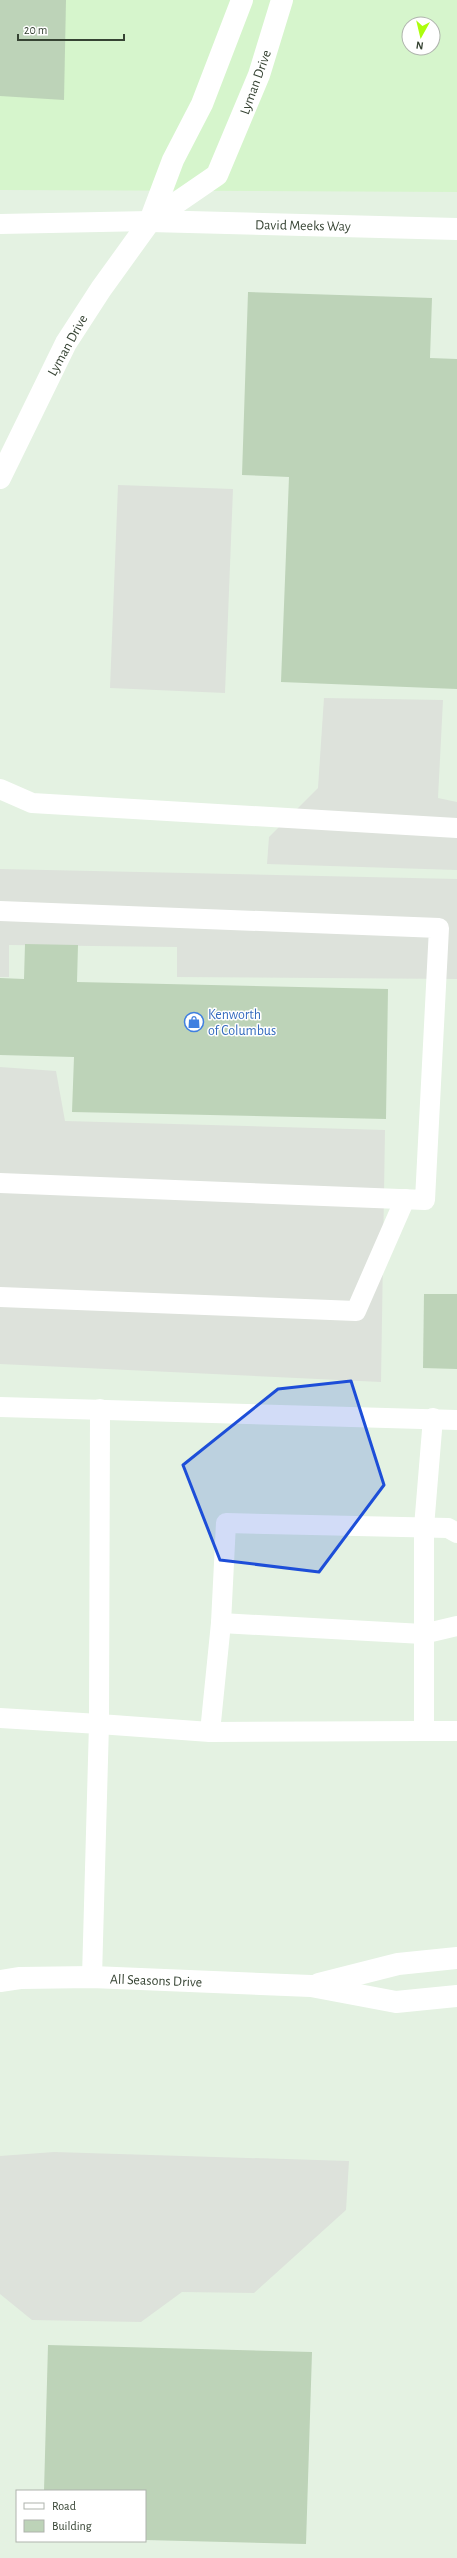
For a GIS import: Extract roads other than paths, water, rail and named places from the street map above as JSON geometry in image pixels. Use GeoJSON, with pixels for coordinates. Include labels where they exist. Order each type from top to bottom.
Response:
{"type":"FeatureCollection","features":[{"type":"Feature","properties":{"kind":"street","name":"Lyman Drive"},"geometry":{"type":"LineString","coordinates":[[0,478],[66,343],[101,289],[150,221],[173,160],[202,104],[242,0]]}},
{"type":"Feature","properties":{"kind":"street","name":"Lyman Drive"},"geometry":{"type":"LineString","coordinates":[[150,221],[217,175],[259,76],[282,0]]}},
{"type":"Feature","properties":{"kind":"street","name":"David Meeks Way"},"geometry":{"type":"LineString","coordinates":[[150,221],[457,229]]}},
{"type":"Feature","properties":{"kind":"street","name":"All Seasons Drive"},"geometry":{"type":"LineString","coordinates":[[311,1986],[398,1964],[457,1958]]}},
{"type":"Feature","properties":{"kind":"street","name":"All Seasons Drive"},"geometry":{"type":"LineString","coordinates":[[0,1981],[20,1978],[92,1977],[311,1986],[396,2002],[457,1996]]}},
{"type":"Feature","properties":{"kind":"lane"},"geometry":{"type":"LineString","coordinates":[[0,224],[150,221]]}},
{"type":"Feature","properties":{"kind":"lane"},"geometry":{"type":"LineString","coordinates":[[0,789],[32,803],[457,828]]}},
{"type":"Feature","properties":{"kind":"lane"},"geometry":{"type":"LineString","coordinates":[[0,911],[438,928],[425,1200],[0,1183]]}},
{"type":"Feature","properties":{"kind":"lane"},"geometry":{"type":"LineString","coordinates":[[0,1297],[356,1311],[405,1199]]}},
{"type":"Feature","properties":{"kind":"lane"},"geometry":{"type":"LineString","coordinates":[[0,1407],[433,1418],[457,1420]]}},
{"type":"Feature","properties":{"kind":"lane"},"geometry":{"type":"LineString","coordinates":[[92,1977],[100,1724],[100,1410]]}},
{"type":"Feature","properties":{"kind":"lane"},"geometry":{"type":"LineString","coordinates":[[424,1731],[424,1528],[433,1418]]}},
{"type":"Feature","properties":{"kind":"lane"},"geometry":{"type":"LineString","coordinates":[[210,1732],[221,1623],[226,1524],[448,1528],[457,1533]]}},
{"type":"Feature","properties":{"kind":"lane"},"geometry":{"type":"LineString","coordinates":[[221,1623],[424,1634],[457,1626]]}},
{"type":"Feature","properties":{"kind":"lane"},"geometry":{"type":"LineString","coordinates":[[0,1718],[210,1732],[457,1732]]}},
{"type":"Feature","properties":{"kind":"place","name":"Kenworth of Columbus"},"geometry":{"type":"Point","coordinates":[194,1022]}}]}
